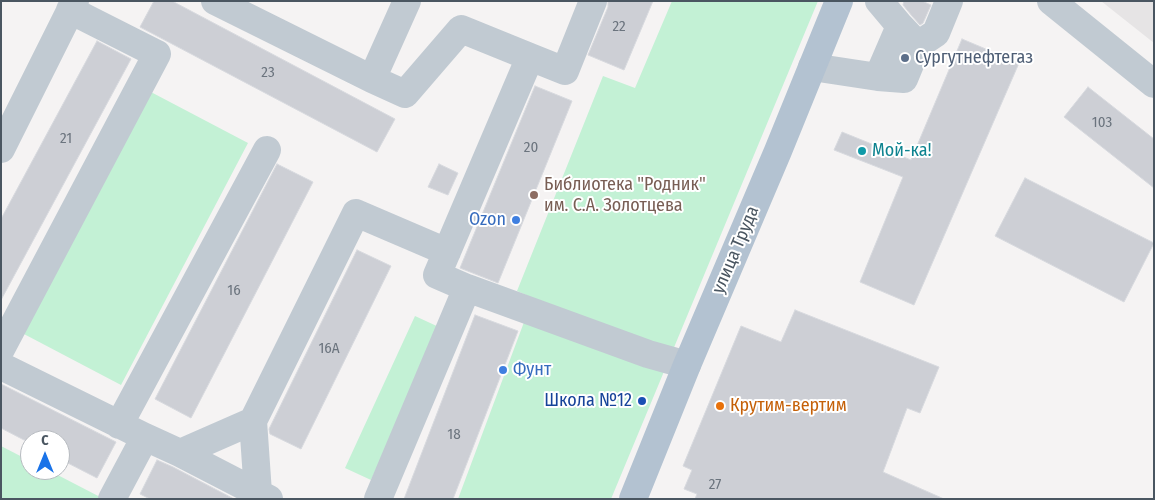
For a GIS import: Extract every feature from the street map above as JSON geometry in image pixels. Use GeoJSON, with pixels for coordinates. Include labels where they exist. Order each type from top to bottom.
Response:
{"type":"FeatureCollection","features":[{"type":"Feature","properties":{"kind":"main road","name":"улица Труда"},"geometry":{"type":"LineString","coordinates":[[633,499],[839,1]]}},
{"type":"Feature","properties":{"kind":"street"},"geometry":{"type":"LineString","coordinates":[[215,1],[405,94],[461,29],[565,71],[593,1]]}},
{"type":"Feature","properties":{"kind":"street"},"geometry":{"type":"LineString","coordinates":[[372,79],[407,1]]}},
{"type":"Feature","properties":{"kind":"street"},"geometry":{"type":"LineString","coordinates":[[879,1],[918,45]]}},
{"type":"Feature","properties":{"kind":"street"},"geometry":{"type":"LineString","coordinates":[[812,67],[904,79],[918,45],[936,33],[949,1]]}},
{"type":"Feature","properties":{"kind":"street"},"geometry":{"type":"LineString","coordinates":[[1051,1],[1154,84]]}},
{"type":"Feature","properties":{"kind":"street"},"geometry":{"type":"LineString","coordinates":[[1,150],[72,6],[157,54],[1,349]]}},
{"type":"Feature","properties":{"kind":"street"},"geometry":{"type":"LineString","coordinates":[[878,77],[900,26]]}},
{"type":"Feature","properties":{"kind":"street"},"geometry":{"type":"LineString","coordinates":[[530,57],[438,275],[467,288],[648,354],[687,365]]}},
{"type":"Feature","properties":{"kind":"street"},"geometry":{"type":"LineString","coordinates":[[119,425],[267,150]]}},
{"type":"Feature","properties":{"kind":"street"},"geometry":{"type":"LineString","coordinates":[[264,496],[253,421],[356,213],[447,252]]}},
{"type":"Feature","properties":{"kind":"street"},"geometry":{"type":"LineString","coordinates":[[378,499],[467,288]]}},
{"type":"Feature","properties":{"kind":"street"},"geometry":{"type":"LineString","coordinates":[[1,366],[264,496]]}},
{"type":"Feature","properties":{"kind":"street"},"geometry":{"type":"LineString","coordinates":[[180,453],[253,421]]}},
{"type":"Feature","properties":{"kind":"street"},"geometry":{"type":"LineString","coordinates":[[112,499],[144,437]]}},
{"type":"Feature","properties":{"kind":"shaded area"},"geometry":{"type":"Polygon","coordinates":[[[1101,1],[1154,1],[1154,43],[1101,1]]]}},
{"type":"Feature","properties":{"kind":"green space"},"geometry":{"type":"Polygon","coordinates":[[[672,1],[818,1],[611,499],[458,499],[533,298],[517,291],[603,76],[635,88],[672,1]]]}},
{"type":"Feature","properties":{"kind":"green space"},"geometry":{"type":"Polygon","coordinates":[[[149,91],[248,143],[121,385],[22,333],[149,91]]]}},
{"type":"Feature","properties":{"kind":"green space"},"geometry":{"type":"Polygon","coordinates":[[[415,316],[441,328],[371,480],[345,468],[415,316]]]}},
{"type":"Feature","properties":{"kind":"green space"},"geometry":{"type":"Polygon","coordinates":[[[1,446],[20,456],[20,480],[67,480],[104,499],[1,499],[1,446]]]}},
{"type":"Feature","properties":{"kind":"building"},"geometry":{"type":"Polygon","coordinates":[[[154,1],[172,1],[395,119],[377,152],[140,27],[154,1]]]}},
{"type":"Feature","properties":{"kind":"building"},"geometry":{"type":"Polygon","coordinates":[[[608,1],[653,1],[624,70],[588,55],[608,7],[608,1]]]}},
{"type":"Feature","properties":{"kind":"building"},"geometry":{"type":"Polygon","coordinates":[[[904,1],[922,1],[931,5],[923,23],[920,25],[912,16],[903,5],[904,1]]]}},
{"type":"Feature","properties":{"kind":"building"},"geometry":{"type":"Polygon","coordinates":[[[962,39],[1019,63],[914,305],[860,282],[903,177],[834,150],[842,132],[911,160],[962,39]]]}},
{"type":"Feature","properties":{"kind":"building"},"geometry":{"type":"Polygon","coordinates":[[[97,41],[131,59],[1,300],[1,219],[97,41]]]}},
{"type":"Feature","properties":{"kind":"building"},"geometry":{"type":"Polygon","coordinates":[[[535,86],[572,101],[498,283],[460,268],[535,86]]]}},
{"type":"Feature","properties":{"kind":"building"},"geometry":{"type":"Polygon","coordinates":[[[1088,87],[1154,139],[1154,188],[1064,117],[1088,87]]]}},
{"type":"Feature","properties":{"kind":"building"},"geometry":{"type":"Polygon","coordinates":[[[277,164],[313,182],[191,418],[155,399],[277,164]]]}},
{"type":"Feature","properties":{"kind":"building"},"geometry":{"type":"Polygon","coordinates":[[[439,164],[458,173],[448,195],[428,187],[439,164]]]}},
{"type":"Feature","properties":{"kind":"building"},"geometry":{"type":"Polygon","coordinates":[[[1025,178],[1154,243],[1124,302],[995,236],[1025,178]]]}},
{"type":"Feature","properties":{"kind":"building"},"geometry":{"type":"Polygon","coordinates":[[[357,250],[391,266],[301,449],[270,434],[269,429],[357,250]]]}},
{"type":"Feature","properties":{"kind":"building"},"geometry":{"type":"Polygon","coordinates":[[[795,310],[939,367],[920,413],[907,408],[883,472],[944,499],[695,499],[697,494],[684,489],[692,470],[683,466],[741,326],[781,342],[795,310]]]}},
{"type":"Feature","properties":{"kind":"building"},"geometry":{"type":"Polygon","coordinates":[[[475,315],[518,331],[453,499],[404,499],[475,315]]]}},
{"type":"Feature","properties":{"kind":"building"},"geometry":{"type":"Polygon","coordinates":[[[1,384],[116,442],[97,478],[70,464],[70,430],[20,430],[20,438],[1,428],[1,384]]]}},
{"type":"Feature","properties":{"kind":"building"},"geometry":{"type":"Polygon","coordinates":[[[157,460],[234,499],[150,499],[140,494],[157,460]]]}},
{"type":"Feature","properties":{"kind":"place","name":"Сургутнефтегаз"},"geometry":{"type":"Point","coordinates":[905,58]}},
{"type":"Feature","properties":{"kind":"place","name":"Мой-ка!"},"geometry":{"type":"Point","coordinates":[862,151]}},
{"type":"Feature","properties":{"kind":"place","name":"Библиотека \"Родник\" им. С.А. Золотцева"},"geometry":{"type":"Point","coordinates":[534,195]}},
{"type":"Feature","properties":{"kind":"place","name":"Ozon"},"geometry":{"type":"Point","coordinates":[516,220]}},
{"type":"Feature","properties":{"kind":"place","name":"Фунт"},"geometry":{"type":"Point","coordinates":[503,370]}},
{"type":"Feature","properties":{"kind":"place","name":"Школа №12"},"geometry":{"type":"Point","coordinates":[642,401]}},
{"type":"Feature","properties":{"kind":"place","name":"Крутим-вертим"},"geometry":{"type":"Point","coordinates":[720,406]}}]}
